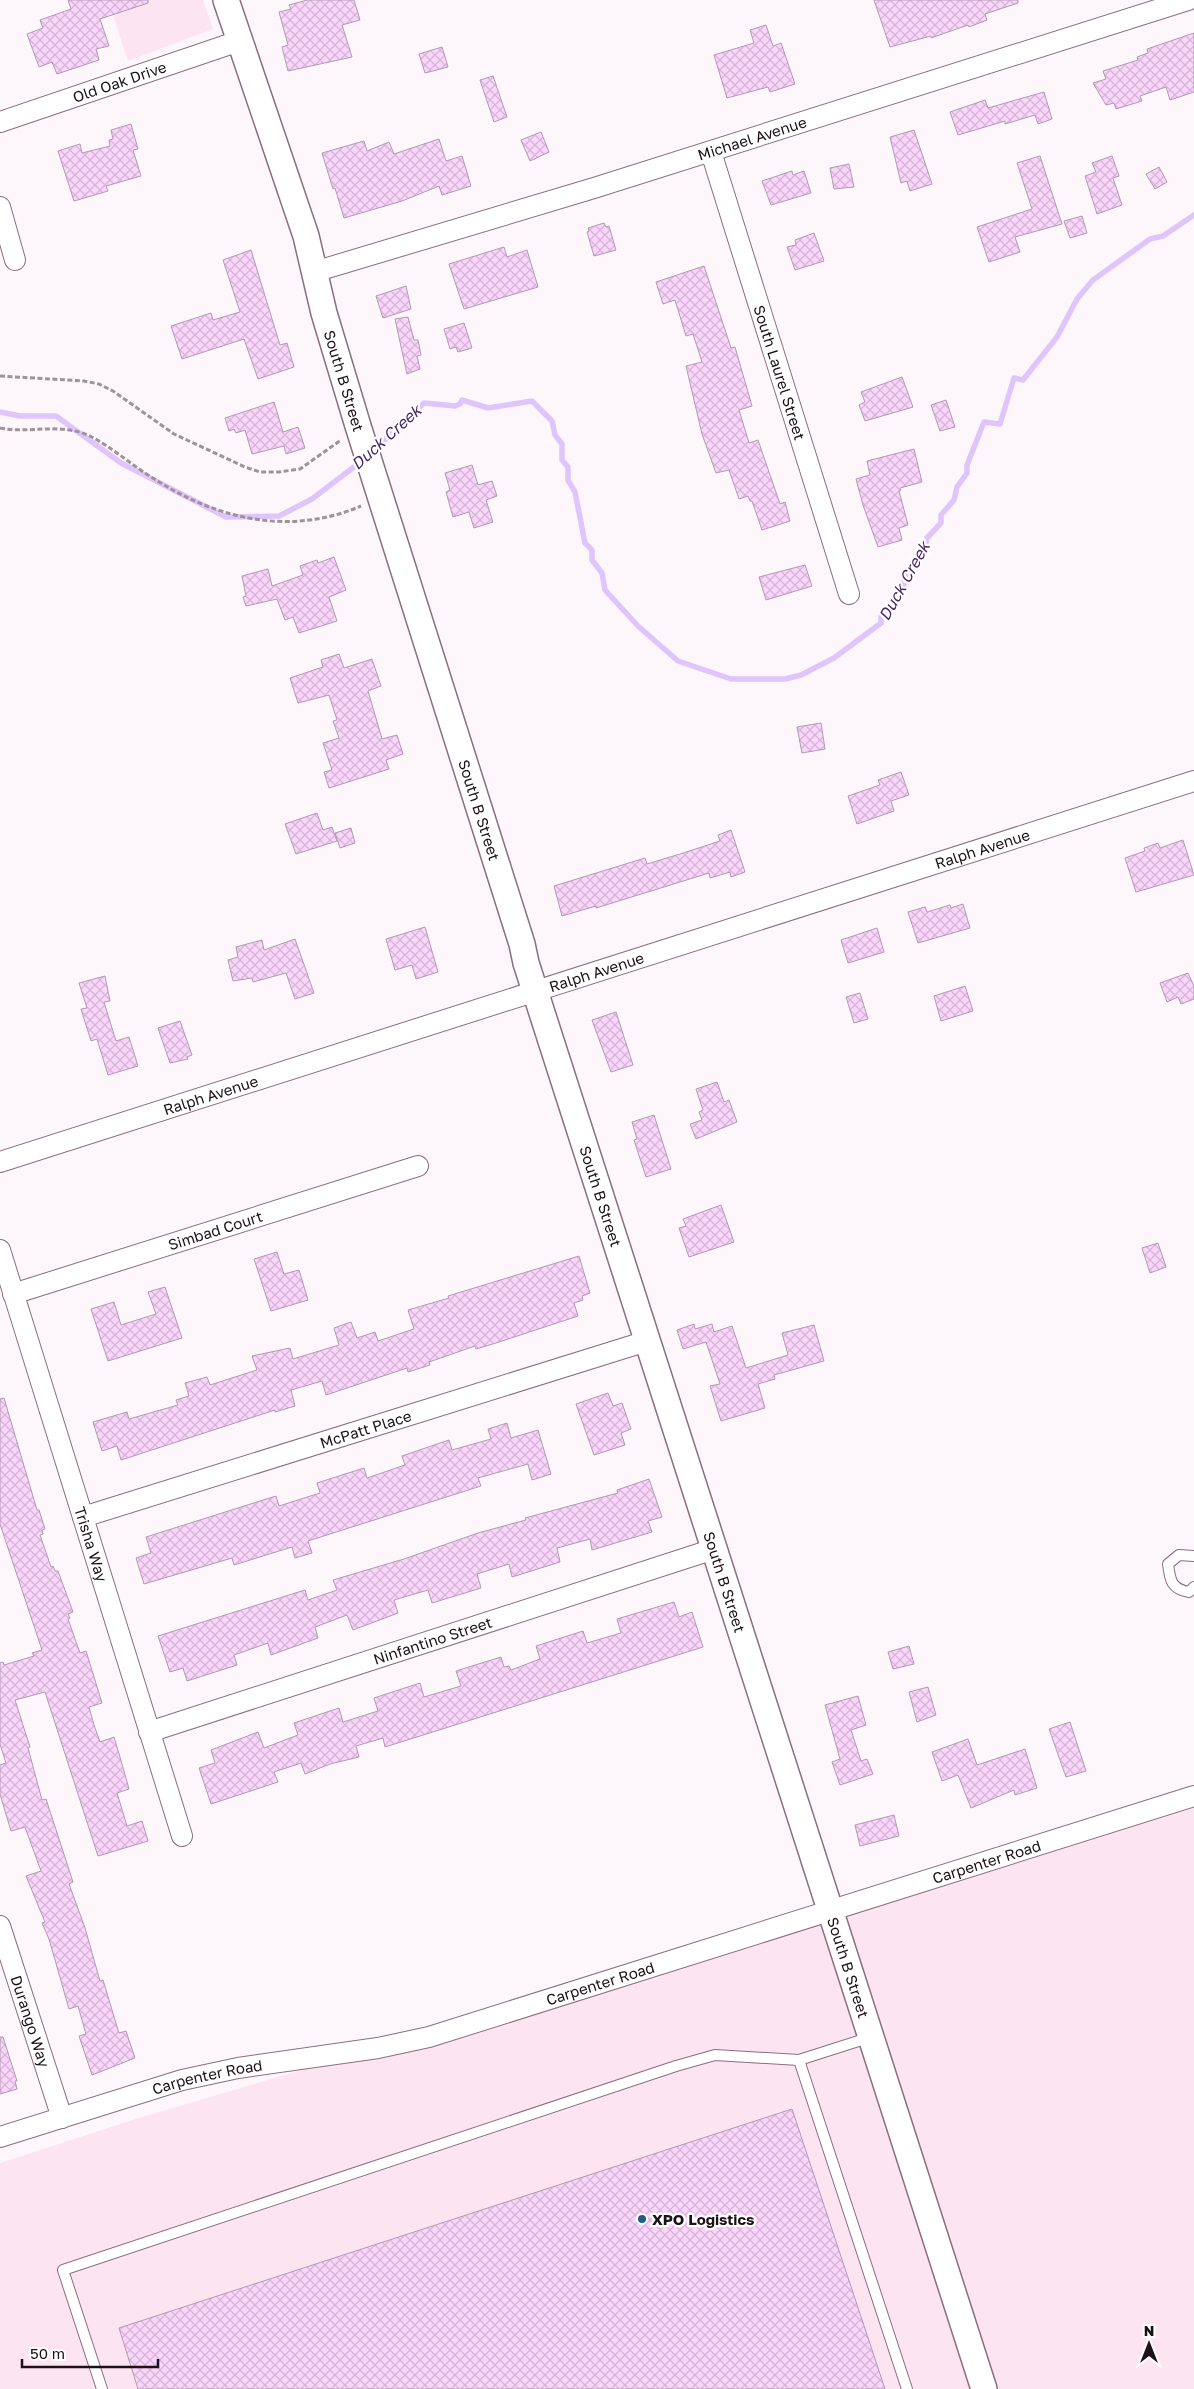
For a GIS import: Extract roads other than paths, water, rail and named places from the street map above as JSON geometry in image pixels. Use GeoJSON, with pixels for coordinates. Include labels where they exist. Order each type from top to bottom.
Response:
{"type":"FeatureCollection","features":[{"type":"Feature","properties":{"kind":"street","name":"South B Street"},"geometry":{"type":"LineString","coordinates":[[226,0],[306,236],[314,272],[360,430],[536,991],[984,2389]]}},
{"type":"Feature","properties":{"kind":"street","name":"Michael Avenue"},"geometry":{"type":"LineString","coordinates":[[314,272],[711,152],[1188,0]]}},
{"type":"Feature","properties":{"kind":"street","name":"Old Oak Drive"},"geometry":{"type":"LineString","coordinates":[[0,122],[239,41]]}},
{"type":"Feature","properties":{"kind":"street","name":"South Laurel Street"},"geometry":{"type":"LineString","coordinates":[[711,152],[849,594]]}},
{"type":"Feature","properties":{"kind":"street"},"geometry":{"type":"LineString","coordinates":[[0,207],[15,260]]}},
{"type":"Feature","properties":{"kind":"street","name":"Ralph Avenue"},"geometry":{"type":"LineString","coordinates":[[0,1162],[1194,782]]}},
{"type":"Feature","properties":{"kind":"street","name":"Simbad Court"},"geometry":{"type":"LineString","coordinates":[[13,1294],[418,1166]]}},
{"type":"Feature","properties":{"kind":"street","name":"Trisha Way"},"geometry":{"type":"LineString","coordinates":[[0,1250],[182,1836]]}},
{"type":"Feature","properties":{"kind":"street","name":"McPatt Place"},"geometry":{"type":"LineString","coordinates":[[83,1517],[647,1341]]}},
{"type":"Feature","properties":{"kind":"street","name":"Ninfantino Street"},"geometry":{"type":"LineString","coordinates":[[149,1732],[714,1549]]}},
{"type":"Feature","properties":{"kind":"street","name":"Carpenter Road"},"geometry":{"type":"LineString","coordinates":[[0,2138],[182,2080],[229,2070],[378,2048],[429,2037],[1194,1796]]}},
{"type":"Feature","properties":{"kind":"street","name":"Durango Way"},"geometry":{"type":"LineString","coordinates":[[0,1928],[62,2118]]}},
{"type":"Feature","properties":{"kind":"lane"},"geometry":{"type":"LineString","coordinates":[[1194,1556],[1179,1554],[1168,1564],[1170,1581],[1174,1588],[1189,1592],[1194,1587]]}},
{"type":"Feature","properties":{"kind":"lane"},"geometry":{"type":"LineString","coordinates":[[102,2389],[63,2270],[676,2066],[715,2055],[799,2060],[872,2037]]}},
{"type":"Feature","properties":{"kind":"lane"},"geometry":{"type":"LineString","coordinates":[[799,2060],[907,2389]]}},
{"type":"Feature","properties":{"kind":"waterway","name":"Duck Creek"},"geometry":{"type":"LineString","coordinates":[[372,452],[424,403],[455,406],[460,404],[462,400],[488,408],[532,401],[552,421],[555,435],[562,444],[562,460],[568,467],[568,480],[575,492],[585,543],[592,550],[592,560],[602,573],[605,590],[638,626],[678,661],[731,679],[785,679],[801,675],[834,658],[881,623],[881,615],[904,586],[904,580],[924,551],[927,538],[941,523],[941,515],[954,500],[957,487],[967,473],[967,465],[984,422],[1000,424],[1014,378],[1023,380],[1057,337],[1077,299],[1093,280],[1150,239],[1163,236],[1194,215]]}},
{"type":"Feature","properties":{"kind":"waterway","name":"Duck Creek"},"geometry":{"type":"LineString","coordinates":[[0,412],[20,416],[56,416],[121,463],[226,517],[279,516],[312,499],[363,460]]}},
{"type":"Feature","properties":{"kind":"place","name":"XPO Logistics"},"geometry":{"type":"Point","coordinates":[642,2219]}}]}
